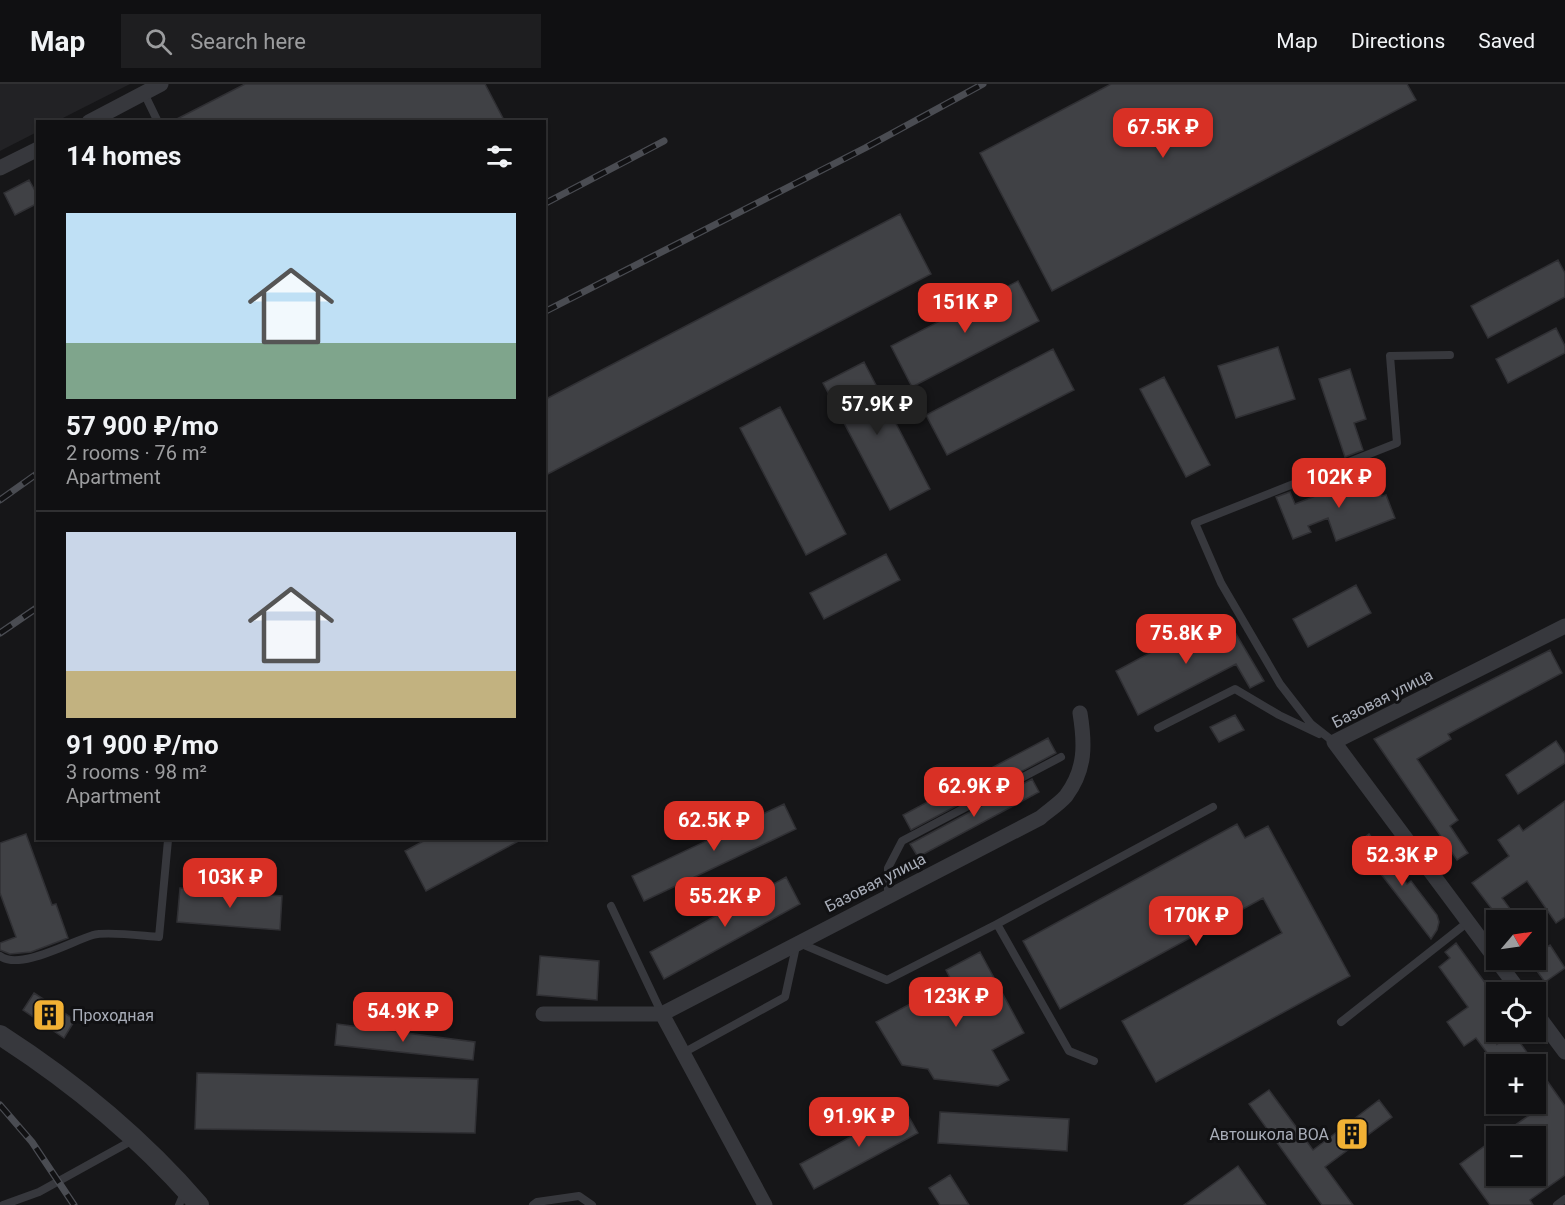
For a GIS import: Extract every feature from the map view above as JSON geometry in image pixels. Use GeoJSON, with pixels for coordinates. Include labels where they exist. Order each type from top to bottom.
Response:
{"type":"FeatureCollection","features":[{"type":"Feature","properties":{"kind":"street"},"geometry":{"type":"LineString","coordinates":[[93,120],[161,84]]}},
{"type":"Feature","properties":{"kind":"street"},"geometry":{"type":"LineString","coordinates":[[0,168],[36,150]]}},
{"type":"Feature","properties":{"kind":"street","name":"Базовая улица"},"geometry":{"type":"LineString","coordinates":[[1513,982],[1334,742],[1565,626]]}},
{"type":"Feature","properties":{"kind":"street","name":"Базовая улица"},"geometry":{"type":"LineString","coordinates":[[543,1014],[662,1014],[1040,818],[1065,798],[1079,774],[1084,742],[1080,713]]}},
{"type":"Feature","properties":{"kind":"street"},"geometry":{"type":"LineString","coordinates":[[662,1014],[765,1205]]}},
{"type":"Feature","properties":{"kind":"street"},"geometry":{"type":"LineString","coordinates":[[1546,1026],[1565,1052]]}},
{"type":"Feature","properties":{"kind":"street"},"geometry":{"type":"LineString","coordinates":[[0,1035],[45,1066],[135,1139],[188,1200]]}},
{"type":"Feature","properties":{"kind":"lane"},"geometry":{"type":"LineString","coordinates":[[144,93],[157,120]]}},
{"type":"Feature","properties":{"kind":"lane"},"geometry":{"type":"LineString","coordinates":[[1334,742],[1311,724],[1280,684],[1221,583],[1195,523],[1397,443],[1390,356],[1450,355]]}},
{"type":"Feature","properties":{"kind":"lane"},"geometry":{"type":"LineString","coordinates":[[1158,728],[1235,689],[1279,715],[1334,742]]}},
{"type":"Feature","properties":{"kind":"lane"},"geometry":{"type":"LineString","coordinates":[[888,895],[888,868],[902,841],[1061,757]]}},
{"type":"Feature","properties":{"kind":"lane"},"geometry":{"type":"LineString","coordinates":[[683,1053],[785,997],[797,942],[887,980],[997,924],[1214,807]]}},
{"type":"Feature","properties":{"kind":"lane"},"geometry":{"type":"LineString","coordinates":[[0,956],[4,959],[32,958],[95,934],[159,937],[168,840]]}},
{"type":"Feature","properties":{"kind":"lane"},"geometry":{"type":"LineString","coordinates":[[611,906],[662,1014]]}},
{"type":"Feature","properties":{"kind":"lane"},"geometry":{"type":"LineString","coordinates":[[1341,1022],[1468,922]]}},
{"type":"Feature","properties":{"kind":"lane"},"geometry":{"type":"LineString","coordinates":[[997,924],[1069,1051],[1094,1061]]}},
{"type":"Feature","properties":{"kind":"lane"},"geometry":{"type":"LineString","coordinates":[[3,1205],[39,1192],[135,1139]]}},
{"type":"Feature","properties":{"kind":"lane"},"geometry":{"type":"LineString","coordinates":[[533,1205],[537,1202],[579,1196],[592,1205]]}},
{"type":"Feature","properties":{"kind":"lane"},"geometry":{"type":"LineString","coordinates":[[1557,1205],[1565,1199]]}},
{"type":"Feature","properties":{"kind":"shaded area"},"geometry":{"type":"Polygon","coordinates":[[[0,84],[130,84],[59,120],[36,120],[36,133],[0,151],[0,84]]]}},
{"type":"Feature","properties":{"kind":"building"},"geometry":{"type":"Polygon","coordinates":[[[245,84],[485,84],[504,120],[175,120],[245,84]]]}},
{"type":"Feature","properties":{"kind":"building"},"geometry":{"type":"Polygon","coordinates":[[[1111,84],[1407,84],[1416,100],[1052,291],[980,153],[1111,84]]]}},
{"type":"Feature","properties":{"kind":"building"},"geometry":{"type":"Polygon","coordinates":[[[29,180],[36,192],[36,204],[15,215],[4,193],[29,180]]]}},
{"type":"Feature","properties":{"kind":"building"},"geometry":{"type":"Polygon","coordinates":[[[900,214],[931,274],[546,475],[546,399],[900,214]]]}},
{"type":"Feature","properties":{"kind":"building"},"geometry":{"type":"Polygon","coordinates":[[[1558,260],[1565,273],[1565,297],[1488,338],[1471,306],[1558,260]]]}},
{"type":"Feature","properties":{"kind":"building"},"geometry":{"type":"Polygon","coordinates":[[[1018,281],[1039,321],[912,387],[891,346],[1018,281]]]}},
{"type":"Feature","properties":{"kind":"building"},"geometry":{"type":"Polygon","coordinates":[[[1556,328],[1565,346],[1565,353],[1508,383],[1496,359],[1556,328]]]}},
{"type":"Feature","properties":{"kind":"building"},"geometry":{"type":"Polygon","coordinates":[[[1278,347],[1295,399],[1236,418],[1218,366],[1278,347]]]}},
{"type":"Feature","properties":{"kind":"building"},"geometry":{"type":"Polygon","coordinates":[[[1053,349],[1074,390],[947,455],[926,415],[1053,349]]]}},
{"type":"Feature","properties":{"kind":"building"},"geometry":{"type":"Polygon","coordinates":[[[864,362],[930,489],[890,510],[823,383],[864,362]]]}},
{"type":"Feature","properties":{"kind":"building"},"geometry":{"type":"Polygon","coordinates":[[[1350,369],[1366,419],[1354,423],[1363,450],[1345,457],[1319,379],[1350,369]]]}},
{"type":"Feature","properties":{"kind":"building"},"geometry":{"type":"Polygon","coordinates":[[[1164,377],[1210,465],[1186,477],[1140,389],[1164,377]]]}},
{"type":"Feature","properties":{"kind":"building"},"geometry":{"type":"Polygon","coordinates":[[[780,407],[846,534],[806,555],[740,428],[780,407]]]}},
{"type":"Feature","properties":{"kind":"building"},"geometry":{"type":"Polygon","coordinates":[[[1374,473],[1382,496],[1386,495],[1395,518],[1336,541],[1328,518],[1308,526],[1311,532],[1293,539],[1276,497],[1290,492],[1295,504],[1374,473]]]}},
{"type":"Feature","properties":{"kind":"building"},"geometry":{"type":"Polygon","coordinates":[[[886,554],[900,580],[824,619],[810,593],[886,554]]]}},
{"type":"Feature","properties":{"kind":"building"},"geometry":{"type":"Polygon","coordinates":[[[1356,585],[1371,613],[1308,647],[1293,619],[1356,585]]]}},
{"type":"Feature","properties":{"kind":"building"},"geometry":{"type":"Polygon","coordinates":[[[1211,620],[1232,627],[1264,681],[1250,688],[1236,664],[1138,715],[1116,671],[1211,620]]]}},
{"type":"Feature","properties":{"kind":"building"},"geometry":{"type":"Polygon","coordinates":[[[1550,650],[1562,673],[1448,734],[1451,739],[1417,759],[1458,820],[1450,826],[1468,853],[1457,860],[1374,739],[1550,650]]]}},
{"type":"Feature","properties":{"kind":"building"},"geometry":{"type":"Polygon","coordinates":[[[1235,715],[1244,730],[1219,742],[1210,727],[1235,715]]]}},
{"type":"Feature","properties":{"kind":"building"},"geometry":{"type":"Polygon","coordinates":[[[1048,738],[1056,753],[911,830],[903,815],[1048,738]]]}},
{"type":"Feature","properties":{"kind":"building"},"geometry":{"type":"Polygon","coordinates":[[[1556,741],[1565,754],[1565,763],[1518,794],[1506,775],[1556,741]]]}},
{"type":"Feature","properties":{"kind":"building"},"geometry":{"type":"Polygon","coordinates":[[[1032,779],[1039,792],[918,857],[910,844],[1032,779]]]}},
{"type":"Feature","properties":{"kind":"building"},"geometry":{"type":"Polygon","coordinates":[[[1565,801],[1565,917],[1556,923],[1527,881],[1502,898],[1511,910],[1493,910],[1472,883],[1509,856],[1498,840],[1519,825],[1523,831],[1565,801]]]}},
{"type":"Feature","properties":{"kind":"building"},"geometry":{"type":"Polygon","coordinates":[[[784,804],[796,829],[644,901],[632,876],[784,804]]]}},
{"type":"Feature","properties":{"kind":"building"},"geometry":{"type":"Polygon","coordinates":[[[1237,824],[1245,838],[1268,826],[1350,976],[1156,1082],[1122,1021],[1282,933],[1263,898],[1060,1009],[1023,941],[1237,824]]]}},
{"type":"Feature","properties":{"kind":"building"},"geometry":{"type":"Polygon","coordinates":[[[26,834],[52,905],[56,904],[68,938],[31,952],[10,954],[0,950],[0,943],[16,937],[0,893],[0,843],[26,834]]]}},
{"type":"Feature","properties":{"kind":"building"},"geometry":{"type":"Polygon","coordinates":[[[1369,834],[1407,884],[1411,881],[1437,915],[1439,922],[1437,930],[1431,939],[1357,843],[1369,834]]]}},
{"type":"Feature","properties":{"kind":"building"},"geometry":{"type":"Polygon","coordinates":[[[425,840],[520,840],[426,891],[405,851],[425,840]]]}},
{"type":"Feature","properties":{"kind":"building"},"geometry":{"type":"Polygon","coordinates":[[[786,877],[800,904],[664,979],[650,952],[786,877]]]}},
{"type":"Feature","properties":{"kind":"building"},"geometry":{"type":"Polygon","coordinates":[[[180,888],[282,896],[280,930],[177,922],[180,888]]]}},
{"type":"Feature","properties":{"kind":"building"},"geometry":{"type":"Polygon","coordinates":[[[1456,943],[1486,984],[1486,1042],[1497,1042],[1497,1044],[1519,1042],[1528,1054],[1488,1054],[1476,1038],[1464,1046],[1447,1022],[1468,1007],[1439,967],[1450,958],[1445,952],[1456,943]]]}},
{"type":"Feature","properties":{"kind":"building"},"geometry":{"type":"Polygon","coordinates":[[[1550,945],[1565,968],[1545,982],[1536,970],[1546,970],[1546,948],[1550,945]]]}},
{"type":"Feature","properties":{"kind":"building"},"geometry":{"type":"Polygon","coordinates":[[[980,952],[1024,1033],[992,1050],[1009,1080],[998,1086],[934,1079],[928,1069],[902,1065],[876,1022],[952,982],[946,970],[980,952]]]}},
{"type":"Feature","properties":{"kind":"building"},"geometry":{"type":"Polygon","coordinates":[[[540,956],[599,961],[597,1000],[537,995],[540,956]]]}},
{"type":"Feature","properties":{"kind":"building","name":"Проходная"},"geometry":{"type":"Polygon","coordinates":[[[34,993],[75,1020],[64,1038],[23,1010],[34,993]]]}},
{"type":"Feature","properties":{"kind":"building"},"geometry":{"type":"Polygon","coordinates":[[[337,1024],[475,1042],[473,1060],[335,1045],[337,1024]]]}},
{"type":"Feature","properties":{"kind":"building"},"geometry":{"type":"Polygon","coordinates":[[[197,1073],[478,1079],[475,1133],[195,1129],[197,1073]]]}},
{"type":"Feature","properties":{"kind":"building"},"geometry":{"type":"Polygon","coordinates":[[[1546,1079],[1565,1106],[1565,1175],[1530,1200],[1533,1205],[1490,1205],[1460,1164],[1486,1145],[1486,1186],[1546,1186],[1546,1126],[1514,1126],[1531,1114],[1546,1114],[1546,1079]]]}},
{"type":"Feature","properties":{"kind":"building","name":"Автошкола ВОА"},"geometry":{"type":"Polygon","coordinates":[[[1269,1090],[1313,1150],[1379,1100],[1392,1117],[1325,1167],[1353,1205],[1322,1205],[1249,1104],[1269,1090]]]}},
{"type":"Feature","properties":{"kind":"building"},"geometry":{"type":"Polygon","coordinates":[[[904,1108],[918,1133],[814,1189],[800,1164],[904,1108]]]}},
{"type":"Feature","properties":{"kind":"building"},"geometry":{"type":"Polygon","coordinates":[[[940,1112],[1069,1119],[1067,1151],[938,1143],[940,1112]]]}},
{"type":"Feature","properties":{"kind":"building"},"geometry":{"type":"Polygon","coordinates":[[[1238,1166],[1266,1205],[1184,1205],[1238,1166]]]}},
{"type":"Feature","properties":{"kind":"building"},"geometry":{"type":"Polygon","coordinates":[[[950,1175],[969,1205],[940,1205],[929,1188],[950,1175]]]}},
{"type":"Feature","properties":{"kind":"railway"},"geometry":{"type":"LineString","coordinates":[[546,311],[865,148],[983,84]]}},
{"type":"Feature","properties":{"kind":"railway"},"geometry":{"type":"LineString","coordinates":[[546,203],[664,141]]}},
{"type":"Feature","properties":{"kind":"railway"},"geometry":{"type":"LineString","coordinates":[[0,500],[36,474]]}},
{"type":"Feature","properties":{"kind":"railway"},"geometry":{"type":"LineString","coordinates":[[0,633],[36,608]]}},
{"type":"Feature","properties":{"kind":"railway"},"geometry":{"type":"LineString","coordinates":[[0,1105],[32,1142],[74,1205]]}},
{"type":"Feature","properties":{"kind":"place","name":"Проходная"},"geometry":{"type":"Point","coordinates":[49,1015]}},
{"type":"Feature","properties":{"kind":"place","name":"Автошкола ВОА"},"geometry":{"type":"Point","coordinates":[1352,1134]}}]}
